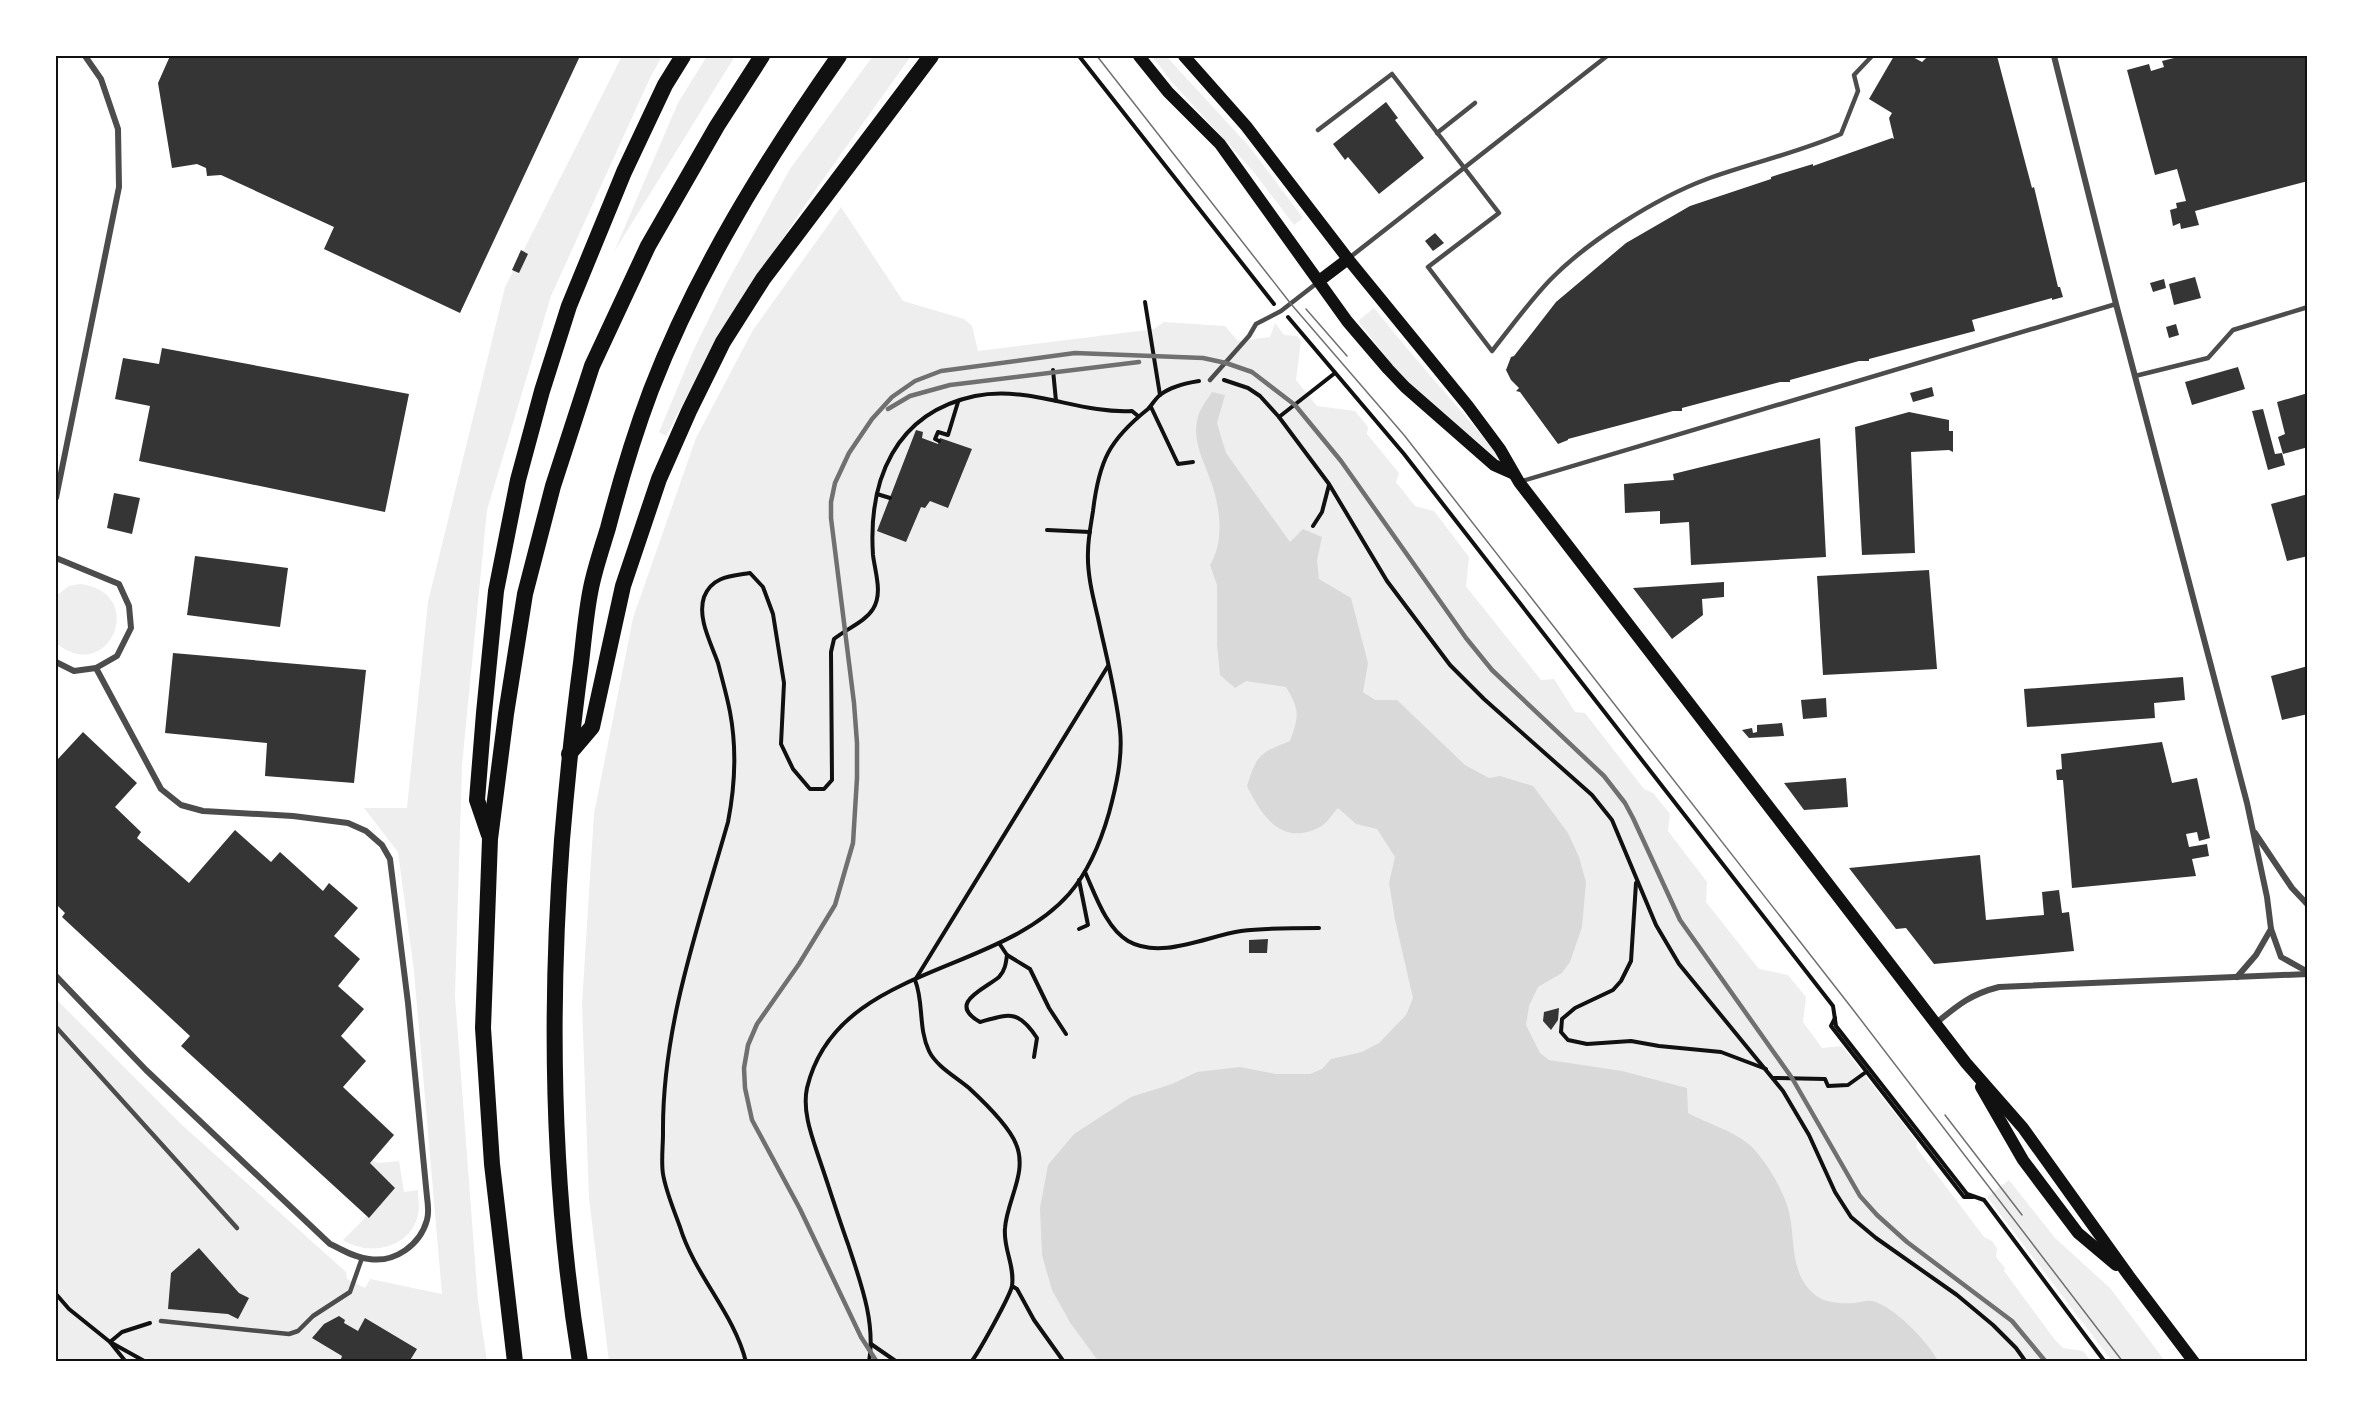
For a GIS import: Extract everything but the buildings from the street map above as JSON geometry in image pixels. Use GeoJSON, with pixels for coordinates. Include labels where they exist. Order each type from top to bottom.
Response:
{"type":"FeatureCollection","features":[{"type":"Feature","properties":{"kind":"highway"},"geometry":{"type":"LineString","coordinates":[[490,839],[477,800],[496,591],[518,480],[542,391],[569,306],[624,172],[665,85],[683,56]]}},
{"type":"Feature","properties":{"kind":"highway"},"geometry":{"type":"LineString","coordinates":[[515,1362],[492,1164],[483,1028],[490,839],[506,714],[525,594],[553,486],[592,366],[648,246],[717,126],[762,56]]}},
{"type":"Feature","properties":{"kind":"highway"},"geometry":{"type":"LineString","coordinates":[[580,1362],[569,1298],[557,1140],[554,1005],[557,910],[568,755],[591,588],[625,465],[651,390],[681,320],[709,265],[795,119],[839,56]]}},
{"type":"Feature","properties":{"kind":"highway"},"geometry":{"type":"LineString","coordinates":[[568,755],[592,727],[626,575],[659,479],[723,342],[763,279],[931,56]]}},
{"type":"Feature","properties":{"kind":"main road"},"geometry":{"type":"LineString","coordinates":[[1139,56],[1168,92],[1220,144],[1347,321],[1405,387],[1494,465],[1516,477]]}},
{"type":"Feature","properties":{"kind":"main road"},"geometry":{"type":"LineString","coordinates":[[1184,56],[1246,126],[1348,259],[1468,406],[1500,449],[1516,477],[1966,1063],[2023,1128],[2194,1362]]}},
{"type":"Feature","properties":{"kind":"main road"},"geometry":{"type":"LineString","coordinates":[[1319,281],[1348,259]]}},
{"type":"Feature","properties":{"kind":"main road"},"geometry":{"type":"LineString","coordinates":[[1966,1063],[2023,1160],[2078,1233],[2129,1276]]}},
{"type":"Feature","properties":{"kind":"street"},"geometry":{"type":"LineString","coordinates":[[56,498],[119,187],[118,129],[101,79],[85,56]]}},
{"type":"Feature","properties":{"kind":"street"},"geometry":{"type":"LineString","coordinates":[[2054,56],[2253,830],[2271,929],[2282,957],[2307,973]]}},
{"type":"Feature","properties":{"kind":"street"},"geometry":{"type":"LineString","coordinates":[[56,558],[119,584],[129,606],[131,628],[117,656],[96,668],[74,671],[56,662]]}},
{"type":"Feature","properties":{"kind":"street"},"geometry":{"type":"LineString","coordinates":[[56,976],[146,1070],[330,1244],[362,1258],[382,1260],[411,1247],[421,1236],[428,1218],[408,1003],[390,859],[382,845],[366,831],[348,823],[293,816],[203,811],[181,805],[161,789],[96,668]]}},
{"type":"Feature","properties":{"kind":"street"},"geometry":{"type":"LineString","coordinates":[[2253,830],[2292,888],[2307,905]]}},
{"type":"Feature","properties":{"kind":"street"},"geometry":{"type":"LineString","coordinates":[[2238,977],[2256,955],[2271,929]]}},
{"type":"Feature","properties":{"kind":"street"},"geometry":{"type":"LineString","coordinates":[[1936,1023],[1962,1001],[1981,991],[1999,987],[2307,973]]}},
{"type":"Feature","properties":{"kind":"lane"},"geometry":{"type":"LineString","coordinates":[[1348,259],[1607,56]]}},
{"type":"Feature","properties":{"kind":"lane"},"geometry":{"type":"LineString","coordinates":[[1318,130],[1392,74],[1499,213],[1428,267],[1492,351],[1551,279],[1587,248],[1623,224],[1706,180],[1800,151],[1841,134],[1858,91],[1854,75],[1872,56]]}},
{"type":"Feature","properties":{"kind":"lane"},"geometry":{"type":"LineString","coordinates":[[1437,133],[1475,103]]}},
{"type":"Feature","properties":{"kind":"lane"},"geometry":{"type":"LineString","coordinates":[[1210,380],[1249,336],[1256,324],[1281,311],[1319,281]]}},
{"type":"Feature","properties":{"kind":"lane"},"geometry":{"type":"LineString","coordinates":[[1516,477],[2116,304]]}},
{"type":"Feature","properties":{"kind":"lane"},"geometry":{"type":"LineString","coordinates":[[2135,376],[2208,358],[2233,330],[2307,306]]}},
{"type":"Feature","properties":{"kind":"lane"},"geometry":{"type":"LineString","coordinates":[[56,1027],[237,1228]]}},
{"type":"Feature","properties":{"kind":"lane"},"geometry":{"type":"LineString","coordinates":[[161,1322],[289,1334],[298,1331],[313,1316],[350,1292],[362,1258]]}},
{"type":"Feature","properties":{"kind":"path"},"geometry":{"type":"LineString","coordinates":[[1079,56],[1272,302]]}},
{"type":"Feature","properties":{"kind":"path"},"geometry":{"type":"LineString","coordinates":[[1145,302],[1160,395]]}},
{"type":"Feature","properties":{"kind":"path"},"geometry":{"type":"LineString","coordinates":[[1291,320],[1404,454],[1833,1006],[1836,1026],[1868,1070],[1966,1194],[1984,1200],[2105,1362]]}},
{"type":"Feature","properties":{"kind":"path"},"geometry":{"type":"LineString","coordinates":[[1053,370],[1056,401]]}},
{"type":"Feature","properties":{"kind":"path"},"geometry":{"type":"LineString","coordinates":[[1279,417],[1336,373]]}},
{"type":"Feature","properties":{"kind":"path"},"geometry":{"type":"LineString","coordinates":[[869,1362],[868,1313],[864,1291],[809,1128],[806,1091],[819,1056],[837,1029],[851,1015],[915,980],[999,943],[1035,924],[1069,894],[1084,872],[1106,824],[1116,784],[1120,733],[1091,586],[1088,553],[1097,476],[1122,431],[1160,395],[1174,387],[1210,380],[1222,380],[1248,388],[1260,396],[1279,417],[1329,484],[1387,581],[1450,665],[1484,699],[1593,795],[1612,820],[1656,925],[1678,964],[1707,1002],[1773,1078],[1809,1135],[1834,1192],[1851,1217],[1876,1238],[1957,1294],[1993,1325],[2016,1348],[2026,1362]]}},
{"type":"Feature","properties":{"kind":"path"},"geometry":{"type":"LineString","coordinates":[[746,1362],[728,1317],[692,1259],[663,1174],[663,1094],[668,1050],[683,976],[728,822],[733,797],[735,768],[730,714],[718,665],[702,617],[705,597],[713,583],[725,577],[750,573],[764,587],[773,614],[784,683],[781,744],[793,769],[810,789],[824,789],[832,780],[831,652],[834,639],[868,615],[876,603],[877,584],[873,536],[877,494],[896,446],[904,435],[949,404],[976,396],[1029,395],[1085,408],[1132,411],[1138,416]]}},
{"type":"Feature","properties":{"kind":"path"},"geometry":{"type":"LineString","coordinates":[[939,441],[935,439],[938,432],[948,435],[958,401]]}},
{"type":"Feature","properties":{"kind":"path"},"geometry":{"type":"LineString","coordinates":[[1151,406],[1178,464],[1193,462]]}},
{"type":"Feature","properties":{"kind":"path"},"geometry":{"type":"LineString","coordinates":[[1313,526],[1322,512],[1329,484]]}},
{"type":"Feature","properties":{"kind":"path"},"geometry":{"type":"LineString","coordinates":[[877,494],[890,498]]}},
{"type":"Feature","properties":{"kind":"path"},"geometry":{"type":"LineString","coordinates":[[1047,530],[1090,532]]}},
{"type":"Feature","properties":{"kind":"path"},"geometry":{"type":"LineString","coordinates":[[915,980],[1108,666]]}},
{"type":"Feature","properties":{"kind":"path"},"geometry":{"type":"LineString","coordinates":[[1084,872],[1111,924],[1130,942],[1142,945],[1170,947],[1240,931],[1318,928]]}},
{"type":"Feature","properties":{"kind":"path"},"geometry":{"type":"LineString","coordinates":[[1079,880],[1088,925],[1079,929]]}},
{"type":"Feature","properties":{"kind":"path"},"geometry":{"type":"LineString","coordinates":[[1636,881],[1631,962],[1621,981],[1613,990],[1575,1008],[1562,1018],[1561,1032],[1568,1040],[1587,1044],[1631,1041],[1721,1052],[1766,1069]]}},
{"type":"Feature","properties":{"kind":"path"},"geometry":{"type":"LineString","coordinates":[[999,943],[1007,955],[1030,969],[1048,1008],[1066,1034]]}},
{"type":"Feature","properties":{"kind":"path"},"geometry":{"type":"LineString","coordinates":[[1007,955],[1006,965],[1000,976],[975,992],[969,1000],[967,1010],[970,1017],[980,1022],[1014,1015],[1030,1028],[1037,1038],[1034,1057]]}},
{"type":"Feature","properties":{"kind":"path"},"geometry":{"type":"LineString","coordinates":[[915,980],[929,1052],[992,1110],[1016,1143],[1020,1166],[1005,1227],[1005,1249],[1012,1265],[1012,1286],[999,1315],[970,1362]]}},
{"type":"Feature","properties":{"kind":"path"},"geometry":{"type":"LineString","coordinates":[[1773,1078],[1825,1079],[1828,1086],[1848,1085],[1868,1070]]}},
{"type":"Feature","properties":{"kind":"path"},"geometry":{"type":"LineString","coordinates":[[1012,1286],[1017,1289],[1034,1320],[1064,1362]]}},
{"type":"Feature","properties":{"kind":"path"},"geometry":{"type":"LineString","coordinates":[[56,1294],[69,1308],[110,1342],[146,1362]]}},
{"type":"Feature","properties":{"kind":"path"},"geometry":{"type":"LineString","coordinates":[[110,1342],[123,1332],[149,1323],[161,1322]]}},
{"type":"Feature","properties":{"kind":"path"},"geometry":{"type":"LineString","coordinates":[[110,1342],[126,1362]]}},
{"type":"Feature","properties":{"kind":"path"},"geometry":{"type":"LineString","coordinates":[[870,1343],[897,1362]]}},
{"type":"Feature","properties":{"kind":"shaded area"},"geometry":{"type":"Polygon","coordinates":[[[622,56],[662,56],[551,296],[487,510],[462,765],[455,996],[478,1301],[487,1361],[56,1361],[56,999],[182,1125],[346,1272],[347,1279],[365,1288],[370,1279],[442,1294],[414,971],[398,852],[364,808],[407,808],[428,602],[505,287],[622,56]]]}},
{"type":"Feature","properties":{"kind":"shaded area"},"geometry":{"type":"Polygon","coordinates":[[[707,56],[735,56],[614,252],[678,103],[707,56]]]}},
{"type":"Feature","properties":{"kind":"shaded area"},"geometry":{"type":"Polygon","coordinates":[[[873,56],[911,56],[814,192],[723,327],[666,436],[659,432],[693,351],[724,288],[790,169],[873,56]]]}},
{"type":"Feature","properties":{"kind":"shaded area"},"geometry":{"type":"Polygon","coordinates":[[[1152,56],[1166,56],[1248,145],[1303,218],[1294,225],[1252,170],[1171,81],[1152,56]]]}},
{"type":"Feature","properties":{"kind":"shaded area"},"geometry":{"type":"Polygon","coordinates":[[[841,207],[903,301],[964,319],[972,326],[978,351],[1154,329],[1164,322],[1225,326],[1238,341],[1270,337],[1275,323],[1284,335],[1297,336],[1301,341],[1296,380],[1317,406],[1355,411],[1368,427],[1367,434],[1399,473],[1396,482],[1415,506],[1434,511],[1469,557],[1466,587],[1541,680],[1554,679],[1575,712],[1585,713],[1644,789],[1653,793],[1670,814],[1668,831],[1707,882],[1706,902],[1759,969],[1788,975],[1806,997],[1803,1022],[1822,1048],[1842,1046],[1917,1142],[1916,1147],[1984,1237],[1992,1241],[1997,1248],[1996,1257],[2005,1268],[2004,1271],[2055,1340],[2063,1348],[2083,1351],[2091,1361],[609,1362],[589,1198],[582,1004],[594,814],[633,618],[696,438],[753,330],[841,207]]]}},
{"type":"Feature","properties":{"kind":"shaded area"},"geometry":{"type":"Polygon","coordinates":[[[1374,308],[1470,421],[1501,459],[1499,461],[1418,392],[1386,358],[1358,321],[1374,308]]]}},
{"type":"Feature","properties":{"kind":"shaded area"},"geometry":{"type":"Polygon","coordinates":[[[1212,392],[1225,395],[1217,423],[1226,453],[1290,542],[1303,529],[1322,537],[1317,560],[1319,579],[1351,598],[1368,663],[1363,692],[1375,700],[1397,700],[1465,765],[1489,778],[1500,776],[1533,786],[1568,833],[1579,857],[1586,882],[1582,927],[1570,962],[1562,973],[1538,987],[1529,1006],[1526,1025],[1540,1053],[1549,1060],[1622,1071],[1687,1088],[1688,1113],[1745,1141],[1758,1153],[1772,1174],[1787,1205],[1796,1263],[1805,1285],[1818,1297],[1828,1301],[1849,1303],[1872,1301],[1881,1304],[1910,1326],[1927,1344],[1938,1361],[1099,1362],[1071,1324],[1052,1290],[1042,1255],[1040,1208],[1048,1165],[1074,1134],[1131,1097],[1172,1084],[1197,1072],[1240,1067],[1276,1074],[1310,1074],[1322,1069],[1331,1059],[1362,1052],[1379,1043],[1406,1015],[1413,998],[1389,883],[1395,857],[1377,829],[1356,824],[1338,808],[1321,827],[1305,833],[1283,830],[1266,817],[1247,786],[1261,756],[1290,741],[1297,713],[1286,687],[1246,681],[1235,688],[1220,675],[1217,644],[1217,585],[1210,565],[1218,545],[1218,511],[1196,436],[1199,413],[1212,392]]]}},
{"type":"Feature","properties":{"kind":"shaded area"},"geometry":{"type":"Polygon","coordinates":[[[80,584],[101,591],[113,603],[117,618],[114,633],[105,646],[92,653],[75,653],[56,643],[56,596],[69,586],[80,584]]]}},
{"type":"Feature","properties":{"kind":"shaded area"},"geometry":{"type":"Polygon","coordinates":[[[372,1160],[378,1163],[399,1161],[404,1192],[418,1190],[419,1209],[416,1222],[410,1232],[390,1246],[379,1248],[367,1248],[343,1240],[367,1216],[369,1217],[395,1188],[370,1163],[372,1160]]]}},
{"type":"Feature","properties":{"kind":"shaded area"},"geometry":{"type":"Polygon","coordinates":[[[2009,1180],[2055,1238],[2110,1288],[2165,1361],[2112,1361],[1987,1197],[2009,1180]]]}},
{"type":"Feature","properties":{"kind":"tram line"},"geometry":{"type":"LineString","coordinates":[[1097,56],[1291,304],[1404,435],[1851,1007],[2123,1362]]}},
{"type":"Feature","properties":{"kind":"tram line"},"geometry":{"type":"LineString","coordinates":[[1306,309],[1347,356]]}},
{"type":"Feature","properties":{"kind":"tram line"},"geometry":{"type":"LineString","coordinates":[[1945,1115],[2022,1215]]}},
{"type":"Feature","properties":{"kind":"railway"},"geometry":{"type":"LineString","coordinates":[[877,1362],[861,1337],[800,1209],[752,1120],[745,1088],[744,1068],[748,1045],[757,1024],[799,964],[835,905],[853,843],[857,743],[831,502],[835,483],[849,453],[872,419],[892,397],[915,381],[941,371],[1075,353],[1203,358],[1226,363],[1252,372],[1295,405],[1341,461],[1466,638],[1492,670],[1604,776],[1625,803],[1680,920],[1792,1078],[1860,1196],[1907,1242],[2012,1321],[2046,1362]]}},
{"type":"Feature","properties":{"kind":"railway"},"geometry":{"type":"LineString","coordinates":[[888,409],[910,396],[950,385],[1139,362]]}}]}
